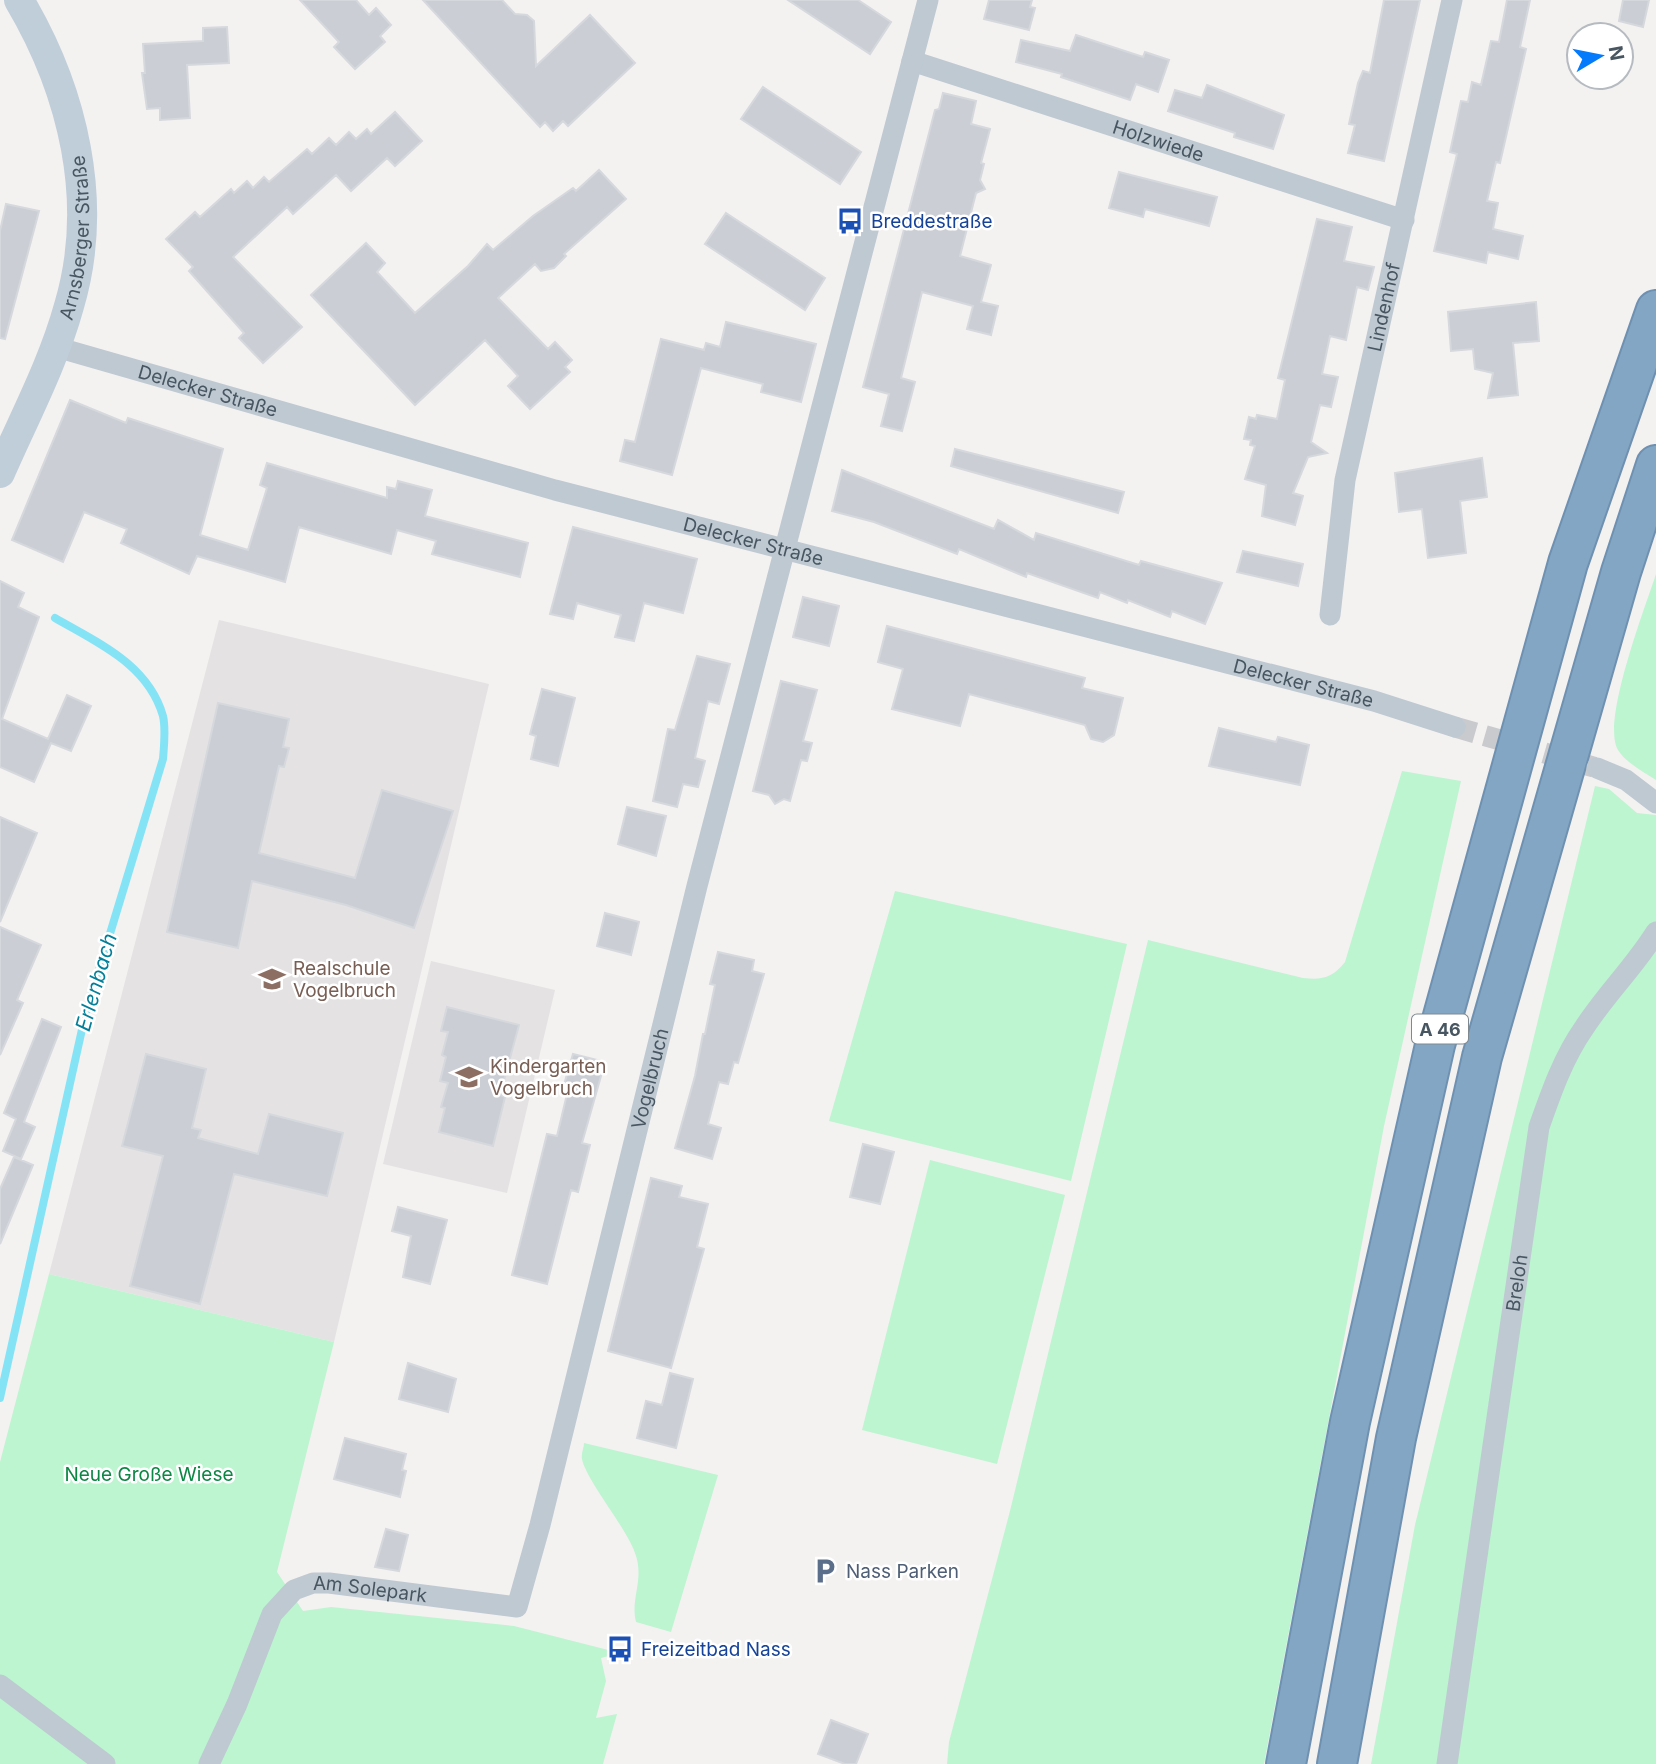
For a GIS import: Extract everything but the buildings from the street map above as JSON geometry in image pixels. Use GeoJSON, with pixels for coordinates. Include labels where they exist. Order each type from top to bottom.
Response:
{"type":"FeatureCollection","features":[{"type":"Feature","properties":{"kind":"highway","name":"A 46"},"geometry":{"type":"LineString","coordinates":[[1286,1764],[1350,1422],[1435,1045],[1568,563],[1656,310]]}},
{"type":"Feature","properties":{"kind":"highway","name":"A 46"},"geometry":{"type":"LineString","coordinates":[[1337,1764],[1396,1438],[1482,1057],[1621,572],[1656,465]]}},
{"type":"Feature","properties":{"kind":"street","name":"Arnsberger Straße"},"geometry":{"type":"LineString","coordinates":[[0,473],[56,347],[70,306],[78,264],[82,213],[79,171],[61,89],[48,54],[19,0]]}},
{"type":"Feature","properties":{"kind":"street"},"geometry":{"type":"LineString","coordinates":[[785,551],[928,0]]}},
{"type":"Feature","properties":{"kind":"street","name":"Lindenhof"},"geometry":{"type":"LineString","coordinates":[[1330,615],[1345,480],[1452,0]]}},
{"type":"Feature","properties":{"kind":"street","name":"Holzwiede"},"geometry":{"type":"LineString","coordinates":[[912,61],[1404,220]]}},
{"type":"Feature","properties":{"kind":"street","name":"Delecker Straße"},"geometry":{"type":"LineString","coordinates":[[56,347],[555,490],[1374,701],[1455,727]]}},
{"type":"Feature","properties":{"kind":"street","name":"Vogelbruch"},"geometry":{"type":"LineString","coordinates":[[517,1607],[540,1525],[694,899],[785,551]]}},
{"type":"Feature","properties":{"kind":"street"},"geometry":{"type":"LineString","coordinates":[[1597,768],[1626,780],[1656,803]]}},
{"type":"Feature","properties":{"kind":"street","name":"Breloh"},"geometry":{"type":"LineString","coordinates":[[1447,1764],[1539,1127],[1558,1075],[1584,1028],[1643,953],[1656,932]]}},
{"type":"Feature","properties":{"kind":"street","name":"Am Solepark"},"geometry":{"type":"LineString","coordinates":[[209,1764],[237,1704],[272,1614],[294,1590],[313,1583],[329,1583],[517,1607]]}},
{"type":"Feature","properties":{"kind":"street"},"geometry":{"type":"LineString","coordinates":[[0,1685],[105,1764]]}},
{"type":"Feature","properties":{"kind":"shaded area","name":"Realschule Vogelbruch"},"geometry":{"type":"Polygon","coordinates":[[[219,620],[489,684],[334,1342],[49,1274],[219,620]]]}},
{"type":"Feature","properties":{"kind":"shaded area","name":"Kindergarten Vogelbruch"},"geometry":{"type":"Polygon","coordinates":[[[431,961],[555,990],[507,1193],[383,1164],[431,961]]]}},
{"type":"Feature","properties":{"kind":"green space"},"geometry":{"type":"Polygon","coordinates":[[[1656,574],[1656,780],[1621,755],[1614,736],[1615,715],[1626,664],[1656,574]]]}},
{"type":"Feature","properties":{"kind":"green space"},"geometry":{"type":"Polygon","coordinates":[[[1402,771],[1461,781],[1384,1126],[1264,1764],[947,1764],[949,1742],[1010,1511],[1148,940],[1303,978],[1322,978],[1336,972],[1345,962],[1402,771]]]}},
{"type":"Feature","properties":{"kind":"green space"},"geometry":{"type":"Polygon","coordinates":[[[1595,786],[1609,789],[1637,813],[1656,815],[1656,1764],[1371,1764],[1415,1525],[1595,786]]]}},
{"type":"Feature","properties":{"kind":"green space"},"geometry":{"type":"Polygon","coordinates":[[[895,891],[1127,944],[1071,1181],[829,1121],[895,891]]]}},
{"type":"Feature","properties":{"kind":"green space"},"geometry":{"type":"Polygon","coordinates":[[[930,1160],[1065,1195],[997,1464],[862,1430],[930,1160]]]}},
{"type":"Feature","properties":{"kind":"green space","name":"Neue Große Wiese"},"geometry":{"type":"Polygon","coordinates":[[[49,1274],[334,1342],[277,1572],[303,1611],[331,1607],[514,1626],[620,1653],[601,1658],[606,1681],[596,1718],[617,1714],[603,1764],[0,1764],[0,1462],[49,1274]]]}},
{"type":"Feature","properties":{"kind":"green space"},"geometry":{"type":"Polygon","coordinates":[[[584,1443],[718,1475],[671,1632],[636,1622],[638,1562],[630,1542],[585,1468],[582,1457],[584,1443]]]}},
{"type":"Feature","properties":{"kind":"waterway","name":"Erlenbach"},"geometry":{"type":"LineString","coordinates":[[0,1398],[85,1016],[164,749],[163,716],[146,682],[120,657],[55,618]]}},
{"type":"Feature","properties":{"kind":"tunnel"},"geometry":{"type":"LineString","coordinates":[[1455,727],[1597,768]]}},
{"type":"Feature","properties":{"kind":"place","name":"Breddestraße"},"geometry":{"type":"Point","coordinates":[850,221]}},
{"type":"Feature","properties":{"kind":"place","name":"Realschule Vogelbruch"},"geometry":{"type":"Point","coordinates":[272,979]}},
{"type":"Feature","properties":{"kind":"place","name":"Kindergarten Vogelbruch"},"geometry":{"type":"Point","coordinates":[469,1077]}},
{"type":"Feature","properties":{"kind":"place","name":"Nass Parken"},"geometry":{"type":"Point","coordinates":[825,1571]}},
{"type":"Feature","properties":{"kind":"place","name":"Freizeitbad Nass"},"geometry":{"type":"Point","coordinates":[620,1649]}}]}
